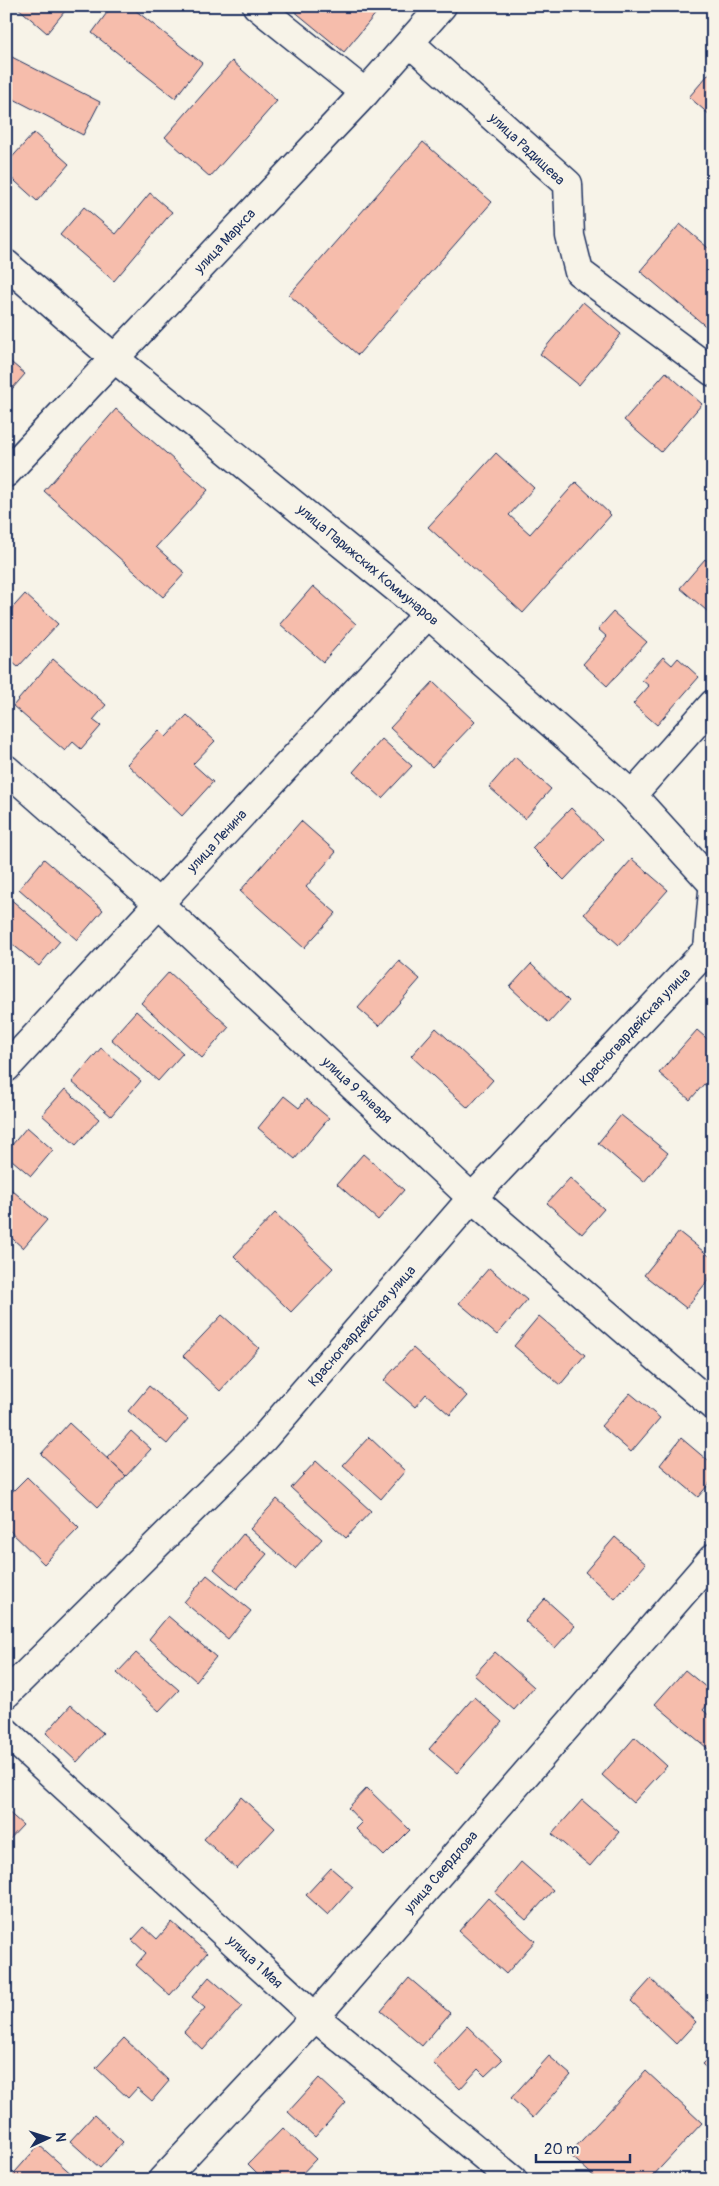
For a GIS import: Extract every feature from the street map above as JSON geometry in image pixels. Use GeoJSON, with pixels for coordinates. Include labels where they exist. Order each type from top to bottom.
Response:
{"type":"FeatureCollection","features":[{"type":"Feature","properties":{"kind":"street"},"geometry":{"type":"LineString","coordinates":[[257,6],[365,93]]}},
{"type":"Feature","properties":{"kind":"street","name":"улица Маркса"},"geometry":{"type":"LineString","coordinates":[[6,473],[365,93],[442,6]]}},
{"type":"Feature","properties":{"kind":"street","name":"улица Радищева"},"geometry":{"type":"LineString","coordinates":[[410,43],[568,184],[570,236],[579,272],[713,372]]}},
{"type":"Feature","properties":{"kind":"street","name":"улица Парижских Коммунаров"},"geometry":{"type":"LineString","coordinates":[[6,264],[114,358],[428,614],[632,795],[713,884]]}},
{"type":"Feature","properties":{"kind":"street","name":"улица Ленина"},"geometry":{"type":"LineString","coordinates":[[6,1068],[428,614]]}},
{"type":"Feature","properties":{"kind":"street"},"geometry":{"type":"LineString","coordinates":[[632,795],[713,704]]}},
{"type":"Feature","properties":{"kind":"street","name":"улица 9 Января"},"geometry":{"type":"LineString","coordinates":[[6,769],[159,904],[472,1198],[713,1406]]}},
{"type":"Feature","properties":{"kind":"street"},"geometry":{"type":"LineString","coordinates":[[711,951],[713,891]]}},
{"type":"Feature","properties":{"kind":"street","name":"Красногвардейская улица"},"geometry":{"type":"LineString","coordinates":[[6,1694],[263,1439],[472,1198],[711,951]]}},
{"type":"Feature","properties":{"kind":"street","name":"улица Свердлова"},"geometry":{"type":"LineString","coordinates":[[162,2180],[315,2017],[713,1558]]}},
{"type":"Feature","properties":{"kind":"street","name":"улица 1 Мая"},"geometry":{"type":"LineString","coordinates":[[6,1732],[315,2017],[513,2180]]}},
{"type":"Feature","properties":{"kind":"building"},"geometry":{"type":"Polygon","coordinates":[[[16,6],[69,6],[47,33],[16,6]]]}},
{"type":"Feature","properties":{"kind":"building"},"geometry":{"type":"Polygon","coordinates":[[[112,6],[130,6],[202,63],[175,98],[92,33],[112,6]]]}},
{"type":"Feature","properties":{"kind":"building"},"geometry":{"type":"Polygon","coordinates":[[[296,6],[382,6],[344,52],[293,10],[296,6]]]}},
{"type":"Feature","properties":{"kind":"building"},"geometry":{"type":"Polygon","coordinates":[[[6,54],[100,102],[83,135],[6,95],[6,54]]]}},
{"type":"Feature","properties":{"kind":"building"},"geometry":{"type":"Polygon","coordinates":[[[232,61],[277,101],[210,177],[165,137],[232,61]]]}},
{"type":"Feature","properties":{"kind":"building"},"geometry":{"type":"Polygon","coordinates":[[[713,69],[713,115],[711,116],[689,97],[713,69]]]}},
{"type":"Feature","properties":{"kind":"building"},"geometry":{"type":"Polygon","coordinates":[[[34,133],[69,164],[37,201],[6,173],[6,164],[34,133]]]}},
{"type":"Feature","properties":{"kind":"building"},"geometry":{"type":"Polygon","coordinates":[[[423,142],[492,202],[358,355],[289,295],[423,142]]]}},
{"type":"Feature","properties":{"kind":"building"},"geometry":{"type":"Polygon","coordinates":[[[150,193],[172,212],[114,281],[60,235],[84,207],[116,234],[150,193]]]}},
{"type":"Feature","properties":{"kind":"building"},"geometry":{"type":"Polygon","coordinates":[[[680,224],[713,252],[713,325],[709,329],[640,271],[680,224]]]}},
{"type":"Feature","properties":{"kind":"building"},"geometry":{"type":"Polygon","coordinates":[[[583,302],[621,334],[579,385],[540,354],[583,302]]]}},
{"type":"Feature","properties":{"kind":"building"},"geometry":{"type":"Polygon","coordinates":[[[6,358],[25,374],[6,396],[6,358]]]}},
{"type":"Feature","properties":{"kind":"building"},"geometry":{"type":"Polygon","coordinates":[[[666,372],[702,404],[661,452],[624,420],[666,372]]]}},
{"type":"Feature","properties":{"kind":"building"},"geometry":{"type":"Polygon","coordinates":[[[116,409],[208,490],[156,547],[185,573],[163,597],[44,491],[116,409]]]}},
{"type":"Feature","properties":{"kind":"building"},"geometry":{"type":"Polygon","coordinates":[[[496,453],[534,488],[509,515],[530,534],[576,482],[611,515],[523,613],[428,527],[496,453]]]}},
{"type":"Feature","properties":{"kind":"building"},"geometry":{"type":"Polygon","coordinates":[[[705,559],[713,566],[713,616],[680,588],[705,559]]]}},
{"type":"Feature","properties":{"kind":"building"},"geometry":{"type":"Polygon","coordinates":[[[313,586],[356,624],[323,662],[280,624],[313,586]]]}},
{"type":"Feature","properties":{"kind":"building"},"geometry":{"type":"Polygon","coordinates":[[[25,594],[58,624],[18,667],[6,657],[6,615],[25,594]]]}},
{"type":"Feature","properties":{"kind":"building"},"geometry":{"type":"Polygon","coordinates":[[[613,612],[647,642],[607,686],[583,664],[607,637],[598,629],[613,612]]]}},
{"type":"Feature","properties":{"kind":"building"},"geometry":{"type":"Polygon","coordinates":[[[663,657],[672,665],[678,658],[699,677],[657,725],[633,704],[649,686],[642,680],[663,657]]]}},
{"type":"Feature","properties":{"kind":"building"},"geometry":{"type":"Polygon","coordinates":[[[53,659],[106,705],[93,720],[101,726],[81,749],[73,742],[65,751],[13,706],[53,659]]]}},
{"type":"Feature","properties":{"kind":"building"},"geometry":{"type":"Polygon","coordinates":[[[433,682],[475,722],[432,767],[390,728],[433,682]]]}},
{"type":"Feature","properties":{"kind":"building"},"geometry":{"type":"Polygon","coordinates":[[[187,715],[215,741],[193,764],[213,782],[182,816],[127,764],[159,730],[166,737],[187,715]]]}},
{"type":"Feature","properties":{"kind":"building"},"geometry":{"type":"Polygon","coordinates":[[[382,739],[412,766],[382,798],[353,772],[382,739]]]}},
{"type":"Feature","properties":{"kind":"building"},"geometry":{"type":"Polygon","coordinates":[[[515,757],[551,789],[525,819],[489,787],[515,757]]]}},
{"type":"Feature","properties":{"kind":"building"},"geometry":{"type":"Polygon","coordinates":[[[571,808],[603,839],[564,880],[532,848],[571,808]]]}},
{"type":"Feature","properties":{"kind":"building"},"geometry":{"type":"Polygon","coordinates":[[[301,821],[336,852],[306,887],[336,913],[304,948],[240,891],[301,821]]]}},
{"type":"Feature","properties":{"kind":"building"},"geometry":{"type":"Polygon","coordinates":[[[44,859],[103,910],[77,940],[19,889],[44,859]]]}},
{"type":"Feature","properties":{"kind":"building"},"geometry":{"type":"Polygon","coordinates":[[[632,859],[668,890],[619,945],[584,914],[632,859]]]}},
{"type":"Feature","properties":{"kind":"building"},"geometry":{"type":"Polygon","coordinates":[[[8,897],[60,941],[39,966],[6,939],[8,897]]]}},
{"type":"Feature","properties":{"kind":"building"},"geometry":{"type":"Polygon","coordinates":[[[399,961],[420,979],[379,1026],[358,1008],[399,961]]]}},
{"type":"Feature","properties":{"kind":"building"},"geometry":{"type":"Polygon","coordinates":[[[531,964],[569,1001],[549,1023],[510,987],[531,964]]]}},
{"type":"Feature","properties":{"kind":"building"},"geometry":{"type":"Polygon","coordinates":[[[169,972],[229,1027],[202,1058],[141,1003],[169,972]]]}},
{"type":"Feature","properties":{"kind":"building"},"geometry":{"type":"Polygon","coordinates":[[[136,1011],[183,1053],[158,1081],[111,1039],[136,1011]]]}},
{"type":"Feature","properties":{"kind":"building"},"geometry":{"type":"Polygon","coordinates":[[[436,1028],[493,1080],[468,1108],[411,1056],[436,1028]]]}},
{"type":"Feature","properties":{"kind":"building"},"geometry":{"type":"Polygon","coordinates":[[[697,1030],[713,1044],[713,1091],[704,1084],[690,1100],[659,1073],[697,1030]]]}},
{"type":"Feature","properties":{"kind":"building"},"geometry":{"type":"Polygon","coordinates":[[[101,1048],[141,1081],[111,1116],[72,1082],[101,1048]]]}},
{"type":"Feature","properties":{"kind":"building"},"geometry":{"type":"Polygon","coordinates":[[[65,1089],[99,1119],[76,1145],[42,1115],[65,1089]]]}},
{"type":"Feature","properties":{"kind":"building"},"geometry":{"type":"Polygon","coordinates":[[[284,1096],[299,1108],[306,1099],[329,1118],[295,1159],[258,1128],[284,1096]]]}},
{"type":"Feature","properties":{"kind":"building"},"geometry":{"type":"Polygon","coordinates":[[[621,1115],[668,1153],[644,1182],[598,1143],[621,1115]]]}},
{"type":"Feature","properties":{"kind":"building"},"geometry":{"type":"Polygon","coordinates":[[[27,1127],[53,1150],[31,1176],[6,1155],[6,1152],[27,1127]]]}},
{"type":"Feature","properties":{"kind":"building"},"geometry":{"type":"Polygon","coordinates":[[[363,1154],[404,1190],[378,1220],[337,1184],[363,1154]]]}},
{"type":"Feature","properties":{"kind":"building"},"geometry":{"type":"Polygon","coordinates":[[[570,1178],[604,1209],[582,1234],[547,1203],[570,1178]]]}},
{"type":"Feature","properties":{"kind":"building"},"geometry":{"type":"Polygon","coordinates":[[[6,1185],[47,1220],[23,1248],[6,1233],[6,1185]]]}},
{"type":"Feature","properties":{"kind":"building"},"geometry":{"type":"Polygon","coordinates":[[[275,1213],[333,1268],[291,1312],[234,1256],[275,1213]]]}},
{"type":"Feature","properties":{"kind":"building"},"geometry":{"type":"Polygon","coordinates":[[[679,1232],[713,1259],[713,1274],[686,1308],[644,1275],[679,1232]]]}},
{"type":"Feature","properties":{"kind":"building"},"geometry":{"type":"Polygon","coordinates":[[[489,1268],[527,1300],[497,1335],[459,1303],[489,1268]]]}},
{"type":"Feature","properties":{"kind":"building"},"geometry":{"type":"Polygon","coordinates":[[[222,1315],[259,1348],[220,1391],[183,1356],[222,1315]]]}},
{"type":"Feature","properties":{"kind":"building"},"geometry":{"type":"Polygon","coordinates":[[[539,1316],[585,1355],[560,1385],[514,1346],[539,1316]]]}},
{"type":"Feature","properties":{"kind":"building"},"geometry":{"type":"Polygon","coordinates":[[[413,1348],[467,1396],[450,1415],[426,1394],[415,1407],[384,1380],[413,1348]]]}},
{"type":"Feature","properties":{"kind":"building"},"geometry":{"type":"Polygon","coordinates":[[[149,1386],[188,1419],[167,1444],[128,1411],[149,1386]]]}},
{"type":"Feature","properties":{"kind":"building"},"geometry":{"type":"Polygon","coordinates":[[[630,1393],[660,1418],[631,1452],[601,1426],[630,1393]]]}},
{"type":"Feature","properties":{"kind":"building"},"geometry":{"type":"Polygon","coordinates":[[[69,1423],[126,1476],[98,1507],[41,1454],[69,1423]]]}},
{"type":"Feature","properties":{"kind":"building"},"geometry":{"type":"Polygon","coordinates":[[[131,1431],[151,1449],[126,1476],[107,1458],[131,1431]]]}},
{"type":"Feature","properties":{"kind":"building"},"geometry":{"type":"Polygon","coordinates":[[[369,1437],[405,1471],[381,1499],[343,1465],[369,1437]]]}},
{"type":"Feature","properties":{"kind":"building"},"geometry":{"type":"Polygon","coordinates":[[[681,1438],[713,1465],[713,1479],[698,1497],[660,1465],[681,1438]]]}},
{"type":"Feature","properties":{"kind":"building"},"geometry":{"type":"Polygon","coordinates":[[[316,1461],[371,1511],[346,1538],[291,1488],[316,1461]]]}},
{"type":"Feature","properties":{"kind":"building"},"geometry":{"type":"Polygon","coordinates":[[[27,1477],[79,1528],[44,1564],[6,1527],[6,1498],[27,1477]]]}},
{"type":"Feature","properties":{"kind":"building"},"geometry":{"type":"Polygon","coordinates":[[[277,1499],[322,1539],[295,1569],[250,1529],[277,1499]]]}},
{"type":"Feature","properties":{"kind":"building"},"geometry":{"type":"Polygon","coordinates":[[[243,1534],[267,1554],[237,1589],[214,1569],[243,1534]]]}},
{"type":"Feature","properties":{"kind":"building"},"geometry":{"type":"Polygon","coordinates":[[[615,1537],[646,1564],[615,1599],[585,1572],[615,1537]]]}},
{"type":"Feature","properties":{"kind":"building"},"geometry":{"type":"Polygon","coordinates":[[[207,1575],[251,1611],[228,1639],[184,1602],[207,1575]]]}},
{"type":"Feature","properties":{"kind":"building"},"geometry":{"type":"Polygon","coordinates":[[[545,1599],[575,1626],[555,1648],[525,1621],[545,1599]]]}},
{"type":"Feature","properties":{"kind":"building"},"geometry":{"type":"Polygon","coordinates":[[[168,1616],[216,1657],[196,1681],[149,1639],[168,1616]]]}},
{"type":"Feature","properties":{"kind":"building"},"geometry":{"type":"Polygon","coordinates":[[[495,1652],[534,1687],[514,1710],[474,1675],[495,1652]]]}},
{"type":"Feature","properties":{"kind":"building"},"geometry":{"type":"Polygon","coordinates":[[[136,1653],[179,1690],[159,1711],[117,1673],[136,1653]]]}},
{"type":"Feature","properties":{"kind":"building"},"geometry":{"type":"Polygon","coordinates":[[[685,1670],[713,1693],[713,1698],[703,1710],[713,1719],[713,1753],[655,1704],[685,1670]]]}},
{"type":"Feature","properties":{"kind":"building"},"geometry":{"type":"Polygon","coordinates":[[[474,1697],[502,1722],[457,1773],[429,1749],[474,1697]]]}},
{"type":"Feature","properties":{"kind":"building"},"geometry":{"type":"Polygon","coordinates":[[[71,1705],[103,1733],[77,1762],[46,1733],[71,1705]]]}},
{"type":"Feature","properties":{"kind":"building"},"geometry":{"type":"Polygon","coordinates":[[[635,1737],[667,1766],[633,1803],[602,1775],[635,1737]]]}},
{"type":"Feature","properties":{"kind":"building"},"geometry":{"type":"Polygon","coordinates":[[[367,1788],[410,1830],[384,1856],[356,1829],[362,1823],[348,1808],[367,1788]]]}},
{"type":"Feature","properties":{"kind":"building"},"geometry":{"type":"Polygon","coordinates":[[[241,1797],[275,1828],[237,1869],[204,1839],[241,1797]]]}},
{"type":"Feature","properties":{"kind":"building"},"geometry":{"type":"Polygon","coordinates":[[[582,1800],[619,1832],[590,1866],[552,1834],[582,1800]]]}},
{"type":"Feature","properties":{"kind":"building"},"geometry":{"type":"Polygon","coordinates":[[[6,1810],[23,1825],[6,1843],[6,1810]]]}},
{"type":"Feature","properties":{"kind":"building"},"geometry":{"type":"Polygon","coordinates":[[[521,1862],[553,1890],[526,1920],[495,1893],[521,1862]]]}},
{"type":"Feature","properties":{"kind":"building"},"geometry":{"type":"Polygon","coordinates":[[[331,1868],[353,1887],[328,1915],[306,1895],[331,1868]]]}},
{"type":"Feature","properties":{"kind":"building"},"geometry":{"type":"Polygon","coordinates":[[[488,1898],[535,1941],[506,1974],[459,1931],[488,1898]]]}},
{"type":"Feature","properties":{"kind":"building"},"geometry":{"type":"Polygon","coordinates":[[[172,1922],[207,1953],[170,1995],[136,1965],[146,1953],[132,1940],[144,1927],[157,1939],[172,1922]]]}},
{"type":"Feature","properties":{"kind":"building"},"geometry":{"type":"Polygon","coordinates":[[[209,1977],[242,2006],[203,2050],[184,2032],[205,2008],[192,1997],[209,1977]]]}},
{"type":"Feature","properties":{"kind":"building"},"geometry":{"type":"Polygon","coordinates":[[[409,1978],[450,2013],[422,2046],[381,2011],[409,1978]]]}},
{"type":"Feature","properties":{"kind":"building"},"geometry":{"type":"Polygon","coordinates":[[[651,1979],[696,2022],[676,2044],[631,2001],[651,1979]]]}},
{"type":"Feature","properties":{"kind":"building"},"geometry":{"type":"Polygon","coordinates":[[[467,2026],[502,2060],[485,2076],[478,2069],[460,2089],[433,2063],[467,2026]]]}},
{"type":"Feature","properties":{"kind":"building"},"geometry":{"type":"Polygon","coordinates":[[[124,2038],[169,2081],[152,2101],[137,2088],[128,2098],[96,2068],[124,2038]]]}},
{"type":"Feature","properties":{"kind":"building"},"geometry":{"type":"Polygon","coordinates":[[[713,2053],[713,2074],[702,2064],[713,2053]]]}},
{"type":"Feature","properties":{"kind":"building"},"geometry":{"type":"Polygon","coordinates":[[[549,2056],[571,2075],[533,2118],[511,2098],[549,2056]]]}},
{"type":"Feature","properties":{"kind":"building"},"geometry":{"type":"Polygon","coordinates":[[[646,2071],[702,2123],[649,2180],[598,2180],[569,2154],[646,2071]]]}},
{"type":"Feature","properties":{"kind":"building"},"geometry":{"type":"Polygon","coordinates":[[[319,2078],[346,2103],[315,2137],[288,2112],[319,2078]]]}},
{"type":"Feature","properties":{"kind":"building"},"geometry":{"type":"Polygon","coordinates":[[[94,2115],[123,2142],[100,2168],[70,2141],[94,2115]]]}},
{"type":"Feature","properties":{"kind":"building"},"geometry":{"type":"Polygon","coordinates":[[[283,2128],[316,2159],[296,2180],[264,2180],[248,2164],[283,2128]]]}},
{"type":"Feature","properties":{"kind":"building"},"geometry":{"type":"Polygon","coordinates":[[[39,2145],[74,2176],[71,2180],[8,2180],[39,2145]]]}}]}
